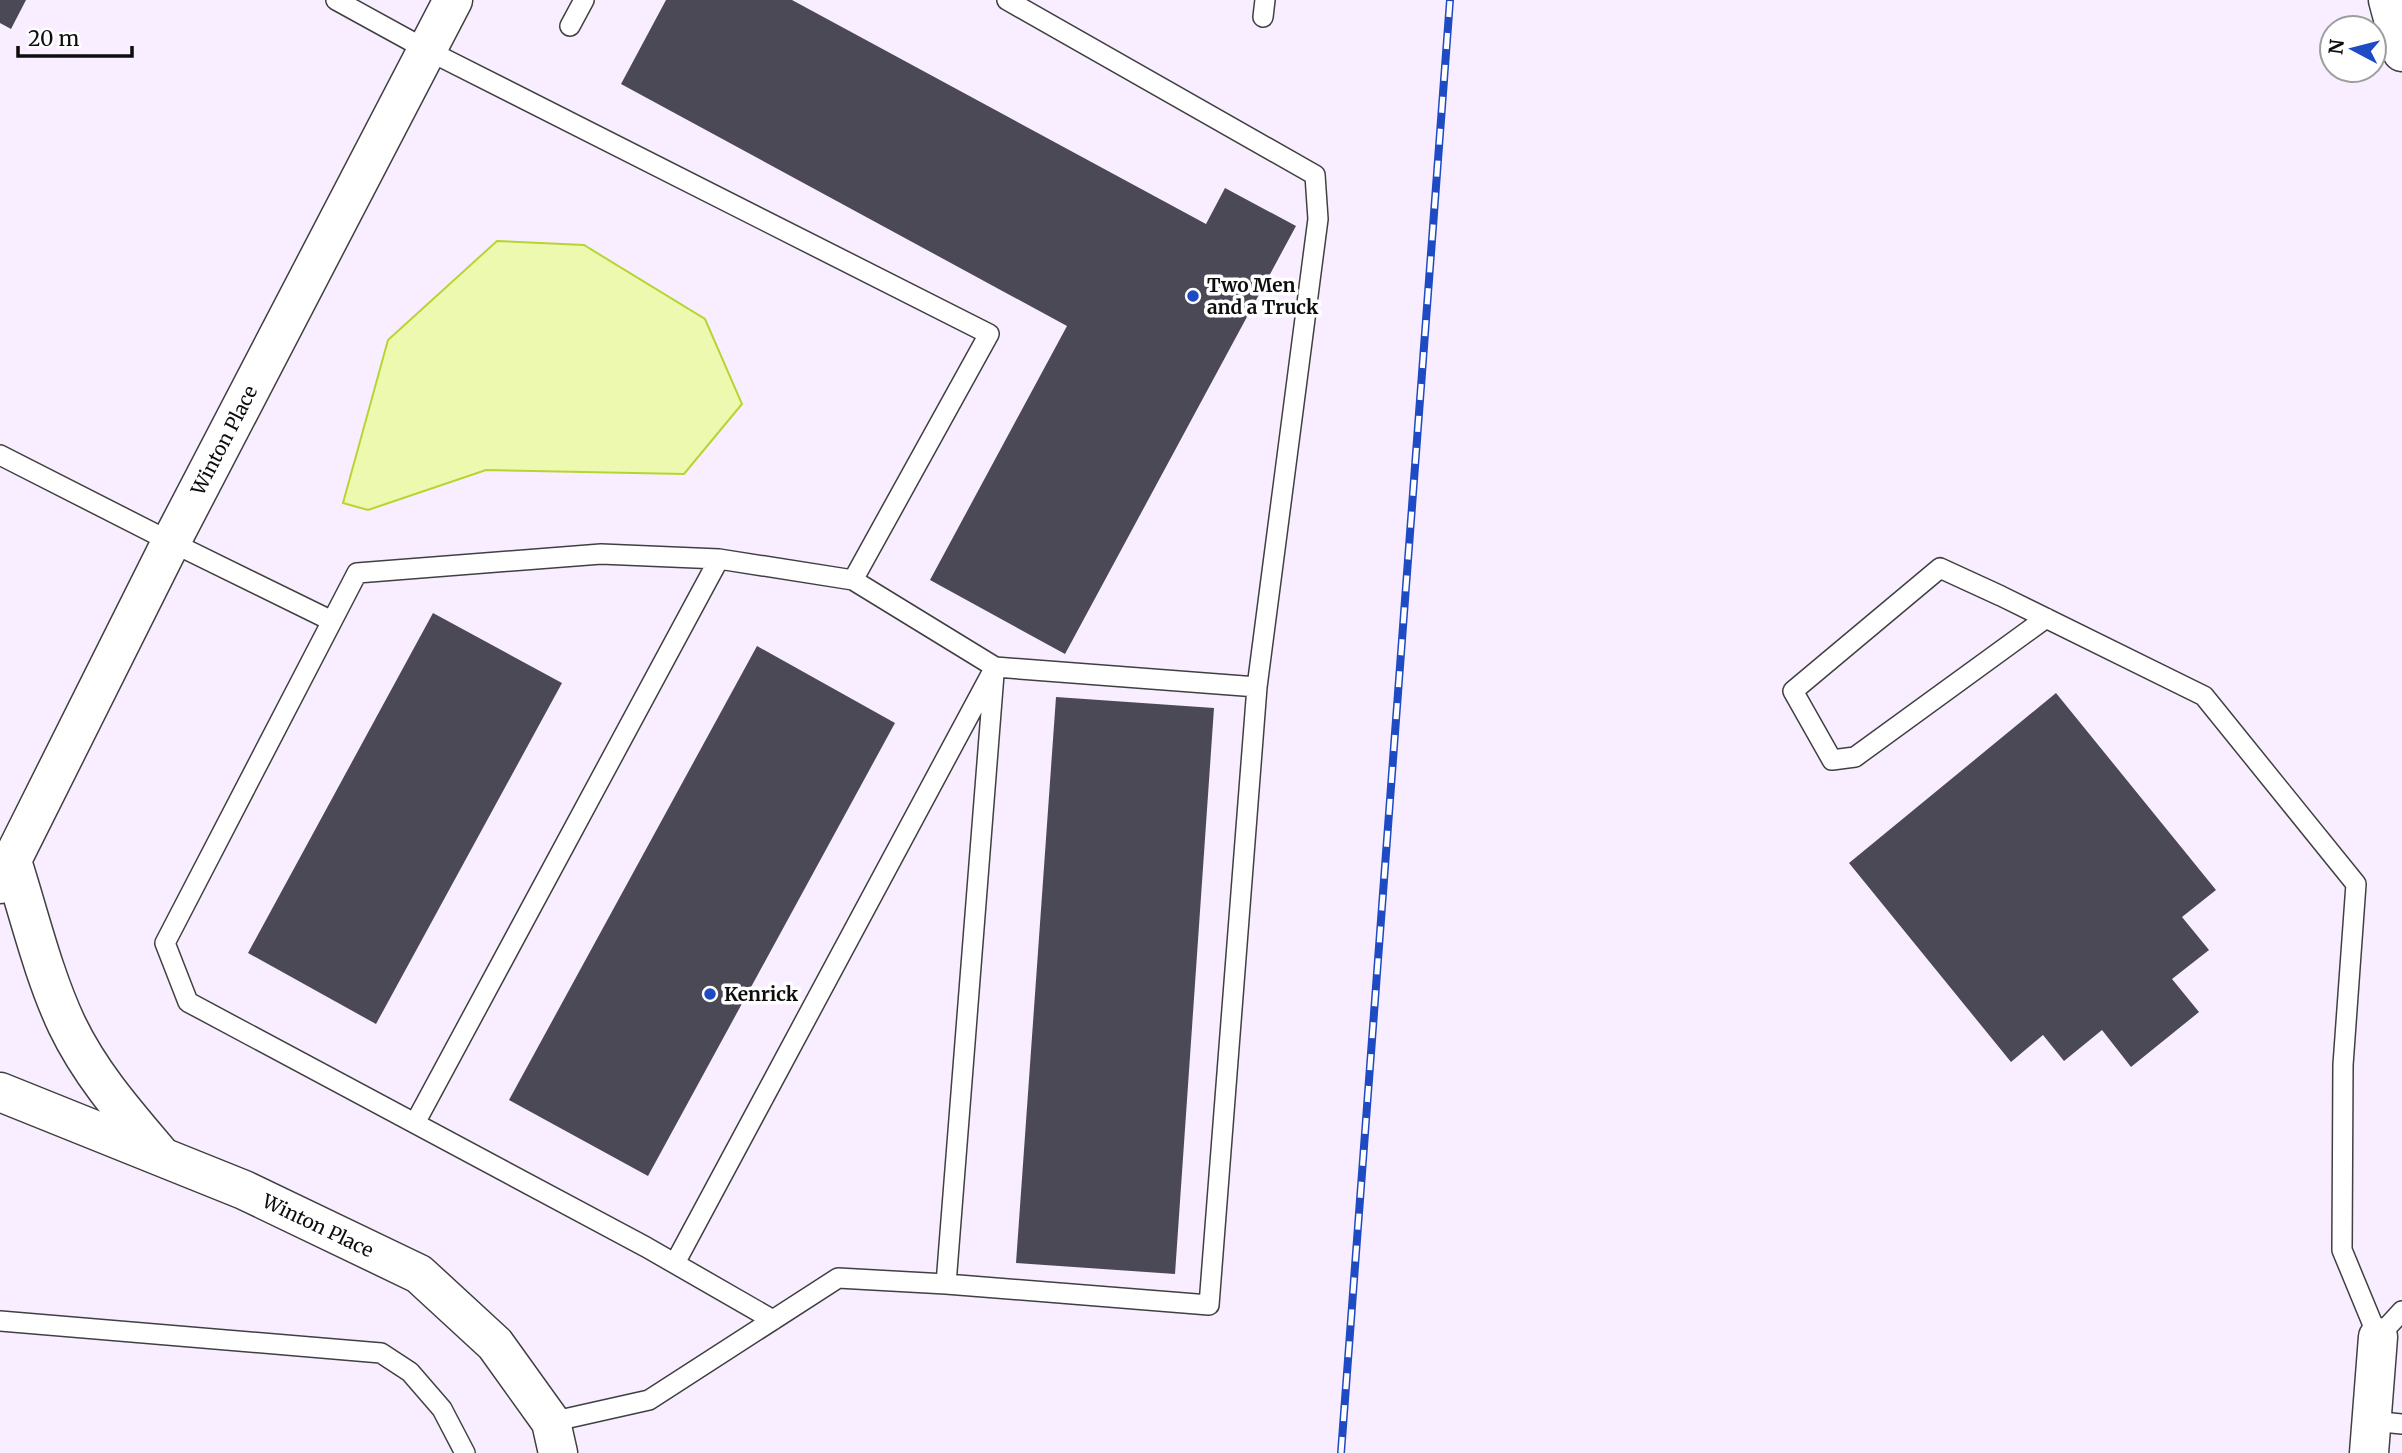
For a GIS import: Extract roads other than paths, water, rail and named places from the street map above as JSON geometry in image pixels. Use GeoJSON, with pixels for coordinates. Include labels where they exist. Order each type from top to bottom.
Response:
{"type":"FeatureCollection","features":[{"type":"Feature","properties":{"kind":"street","name":"Winton Place"},"geometry":{"type":"LineString","coordinates":[[4,871],[171,542],[453,0]]}},
{"type":"Feature","properties":{"kind":"street"},"geometry":{"type":"LineString","coordinates":[[2388,0],[2402,52]]}},
{"type":"Feature","properties":{"kind":"street"},"geometry":{"type":"LineString","coordinates":[[4,871],[46,968],[67,1025],[106,1091],[161,1156]]}},
{"type":"Feature","properties":{"kind":"street","name":"Winton Place"},"geometry":{"type":"LineString","coordinates":[[0,1092],[244,1190],[419,1274],[495,1344],[554,1437]]}},
{"type":"Feature","properties":{"kind":"street"},"geometry":{"type":"LineString","coordinates":[[2381,1433],[2390,1324]]}},
{"type":"Feature","properties":{"kind":"lane"},"geometry":{"type":"LineString","coordinates":[[336,0],[427,50],[989,334],[853,580]]}},
{"type":"Feature","properties":{"kind":"lane"},"geometry":{"type":"LineString","coordinates":[[570,26],[584,0]]}},
{"type":"Feature","properties":{"kind":"lane"},"geometry":{"type":"LineString","coordinates":[[554,1437],[649,1400],[838,1278],[1209,1305],[1257,687],[1318,219],[1315,175],[1007,0]]}},
{"type":"Feature","properties":{"kind":"lane"},"geometry":{"type":"LineString","coordinates":[[0,455],[332,621]]}},
{"type":"Feature","properties":{"kind":"lane"},"geometry":{"type":"LineString","coordinates":[[774,1320],[675,1263],[188,1002],[165,943],[357,573],[601,554],[719,559],[853,580],[995,667],[1257,687]]}},
{"type":"Feature","properties":{"kind":"lane"},"geometry":{"type":"LineString","coordinates":[[415,1123],[719,559]]}},
{"type":"Feature","properties":{"kind":"lane"},"geometry":{"type":"LineString","coordinates":[[2046,618],[1855,757],[1832,760],[1793,691],[1940,568],[2046,618],[2204,696],[2356,884],[2343,1065],[2342,1250],[2390,1324]]}},
{"type":"Feature","properties":{"kind":"lane"},"geometry":{"type":"LineString","coordinates":[[675,1263],[995,667]]}},
{"type":"Feature","properties":{"kind":"lane"},"geometry":{"type":"LineString","coordinates":[[946,1284],[995,667]]}},
{"type":"Feature","properties":{"kind":"lane"},"geometry":{"type":"LineString","coordinates":[[0,1321],[381,1353],[410,1372],[442,1409],[465,1453]]}},
{"type":"Feature","properties":{"kind":"railway"},"geometry":{"type":"LineString","coordinates":[[1341,1453],[1450,0]]}},
{"type":"Feature","properties":{"kind":"place","name":"Two Men and a Truck"},"geometry":{"type":"Point","coordinates":[1193,296]}},
{"type":"Feature","properties":{"kind":"place","name":"Kenrick"},"geometry":{"type":"Point","coordinates":[710,994]}}]}
